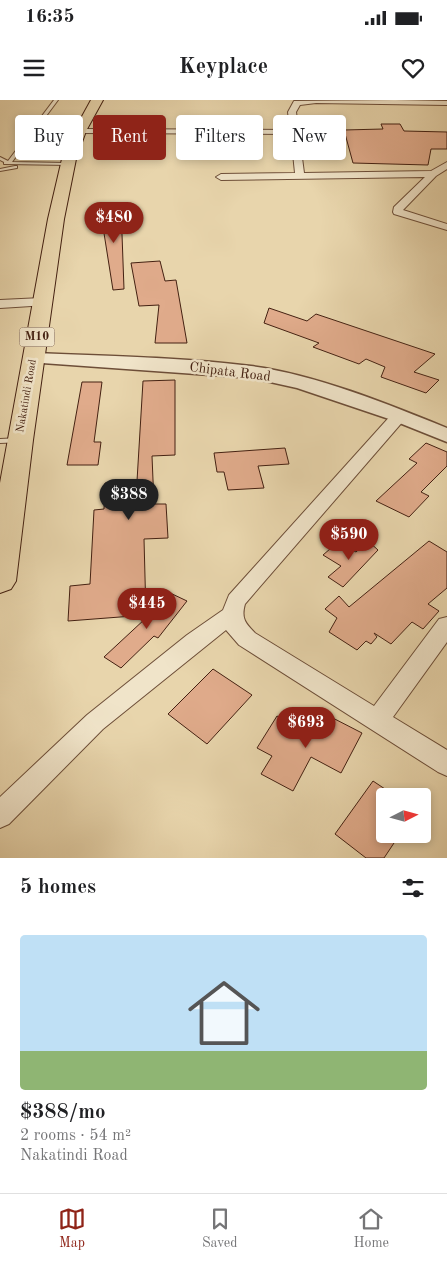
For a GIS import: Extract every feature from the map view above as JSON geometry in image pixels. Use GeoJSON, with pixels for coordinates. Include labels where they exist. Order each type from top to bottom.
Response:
{"type":"FeatureCollection","features":[{"type":"Feature","properties":{"kind":"highway","name":"Nakatindi Road"},"geometry":{"type":"LineString","coordinates":[[83,126],[97,100]]}},
{"type":"Feature","properties":{"kind":"highway","name":"Nakatindi Road"},"geometry":{"type":"LineString","coordinates":[[0,581],[10,441],[34,358],[56,219],[69,160]]}},
{"type":"Feature","properties":{"kind":"street"},"geometry":{"type":"LineString","coordinates":[[292,115],[292,112],[298,104],[316,101],[447,103]]}},
{"type":"Feature","properties":{"kind":"street"},"geometry":{"type":"LineString","coordinates":[[83,131],[273,132]]}},
{"type":"Feature","properties":{"kind":"street"},"geometry":{"type":"LineString","coordinates":[[298,160],[300,175]]}},
{"type":"Feature","properties":{"kind":"street"},"geometry":{"type":"LineString","coordinates":[[447,165],[433,174],[398,209],[398,212],[447,227]]}},
{"type":"Feature","properties":{"kind":"street"},"geometry":{"type":"LineString","coordinates":[[221,177],[433,174]]}},
{"type":"Feature","properties":{"kind":"street"},"geometry":{"type":"LineString","coordinates":[[0,304],[42,302]]}},
{"type":"Feature","properties":{"kind":"street","name":"Chipata Road"},"geometry":{"type":"LineString","coordinates":[[34,358],[142,363],[252,372],[302,383],[399,416],[447,436]]}},
{"type":"Feature","properties":{"kind":"street"},"geometry":{"type":"LineString","coordinates":[[399,416],[236,601],[232,615],[235,628],[247,639],[447,764]]}},
{"type":"Feature","properties":{"kind":"street"},"geometry":{"type":"LineString","coordinates":[[0,815],[95,722],[195,641],[232,615]]}},
{"type":"Feature","properties":{"kind":"street"},"geometry":{"type":"LineString","coordinates":[[377,720],[447,625]]}},
{"type":"Feature","properties":{"kind":"lane"},"geometry":{"type":"LineString","coordinates":[[9,164],[56,100]]}},
{"type":"Feature","properties":{"kind":"lane"},"geometry":{"type":"LineString","coordinates":[[0,158],[9,164]]}},
{"type":"Feature","properties":{"kind":"lane"},"geometry":{"type":"LineString","coordinates":[[0,163],[68,164]]}},
{"type":"Feature","properties":{"kind":"lane"},"geometry":{"type":"LineString","coordinates":[[0,170],[28,164]]}},
{"type":"Feature","properties":{"kind":"building"},"geometry":{"type":"Polygon","coordinates":[[[381,124],[400,124],[404,131],[447,132],[447,149],[431,149],[428,165],[353,163],[346,137],[346,130],[383,129],[381,124]]]}},
{"type":"Feature","properties":{"kind":"building"},"geometry":{"type":"Polygon","coordinates":[[[121,207],[124,289],[113,290],[100,208],[121,207]]]}},
{"type":"Feature","properties":{"kind":"building"},"geometry":{"type":"Polygon","coordinates":[[[160,261],[165,281],[176,280],[187,343],[155,343],[159,305],[139,306],[131,263],[160,261]]]}},
{"type":"Feature","properties":{"kind":"building"},"geometry":{"type":"Polygon","coordinates":[[[269,308],[307,321],[316,314],[435,354],[414,372],[439,380],[426,393],[381,377],[385,367],[366,359],[359,364],[313,347],[319,343],[264,323],[269,308]]]}},
{"type":"Feature","properties":{"kind":"building"},"geometry":{"type":"Polygon","coordinates":[[[175,380],[175,455],[152,456],[154,504],[166,504],[168,538],[144,539],[146,615],[68,621],[70,586],[90,584],[94,510],[104,509],[105,483],[137,481],[143,381],[175,380]]]}},
{"type":"Feature","properties":{"kind":"building"},"geometry":{"type":"Polygon","coordinates":[[[82,382],[102,382],[94,442],[101,442],[98,465],[67,465],[82,382]]]}},
{"type":"Feature","properties":{"kind":"building"},"geometry":{"type":"Polygon","coordinates":[[[426,443],[447,452],[447,466],[421,492],[429,496],[409,517],[376,501],[417,463],[409,459],[426,443]]]}},
{"type":"Feature","properties":{"kind":"building"},"geometry":{"type":"Polygon","coordinates":[[[285,448],[289,464],[258,466],[264,488],[228,490],[224,472],[217,472],[214,453],[285,448]]]}},
{"type":"Feature","properties":{"kind":"building"},"geometry":{"type":"Polygon","coordinates":[[[368,541],[378,550],[343,587],[328,577],[341,566],[323,555],[338,542],[356,552],[368,541]]]}},
{"type":"Feature","properties":{"kind":"building"},"geometry":{"type":"Polygon","coordinates":[[[429,541],[447,552],[447,588],[428,604],[439,611],[423,629],[412,622],[391,644],[374,633],[377,637],[371,644],[366,641],[357,650],[329,632],[337,618],[325,609],[339,596],[349,607],[429,541]]]}},
{"type":"Feature","properties":{"kind":"building"},"geometry":{"type":"Polygon","coordinates":[[[168,592],[187,601],[158,638],[154,636],[121,668],[104,657],[146,618],[168,592]]]}},
{"type":"Feature","properties":{"kind":"building"},"geometry":{"type":"Polygon","coordinates":[[[213,669],[252,695],[207,744],[168,714],[213,669]]]}},
{"type":"Feature","properties":{"kind":"building"},"geometry":{"type":"Polygon","coordinates":[[[325,714],[362,733],[341,773],[311,757],[293,791],[261,774],[272,756],[257,748],[277,716],[313,734],[325,714]]]}},
{"type":"Feature","properties":{"kind":"building"},"geometry":{"type":"Polygon","coordinates":[[[373,781],[384,788],[376,788],[376,843],[394,843],[384,858],[366,858],[335,834],[373,781]]]}}]}
